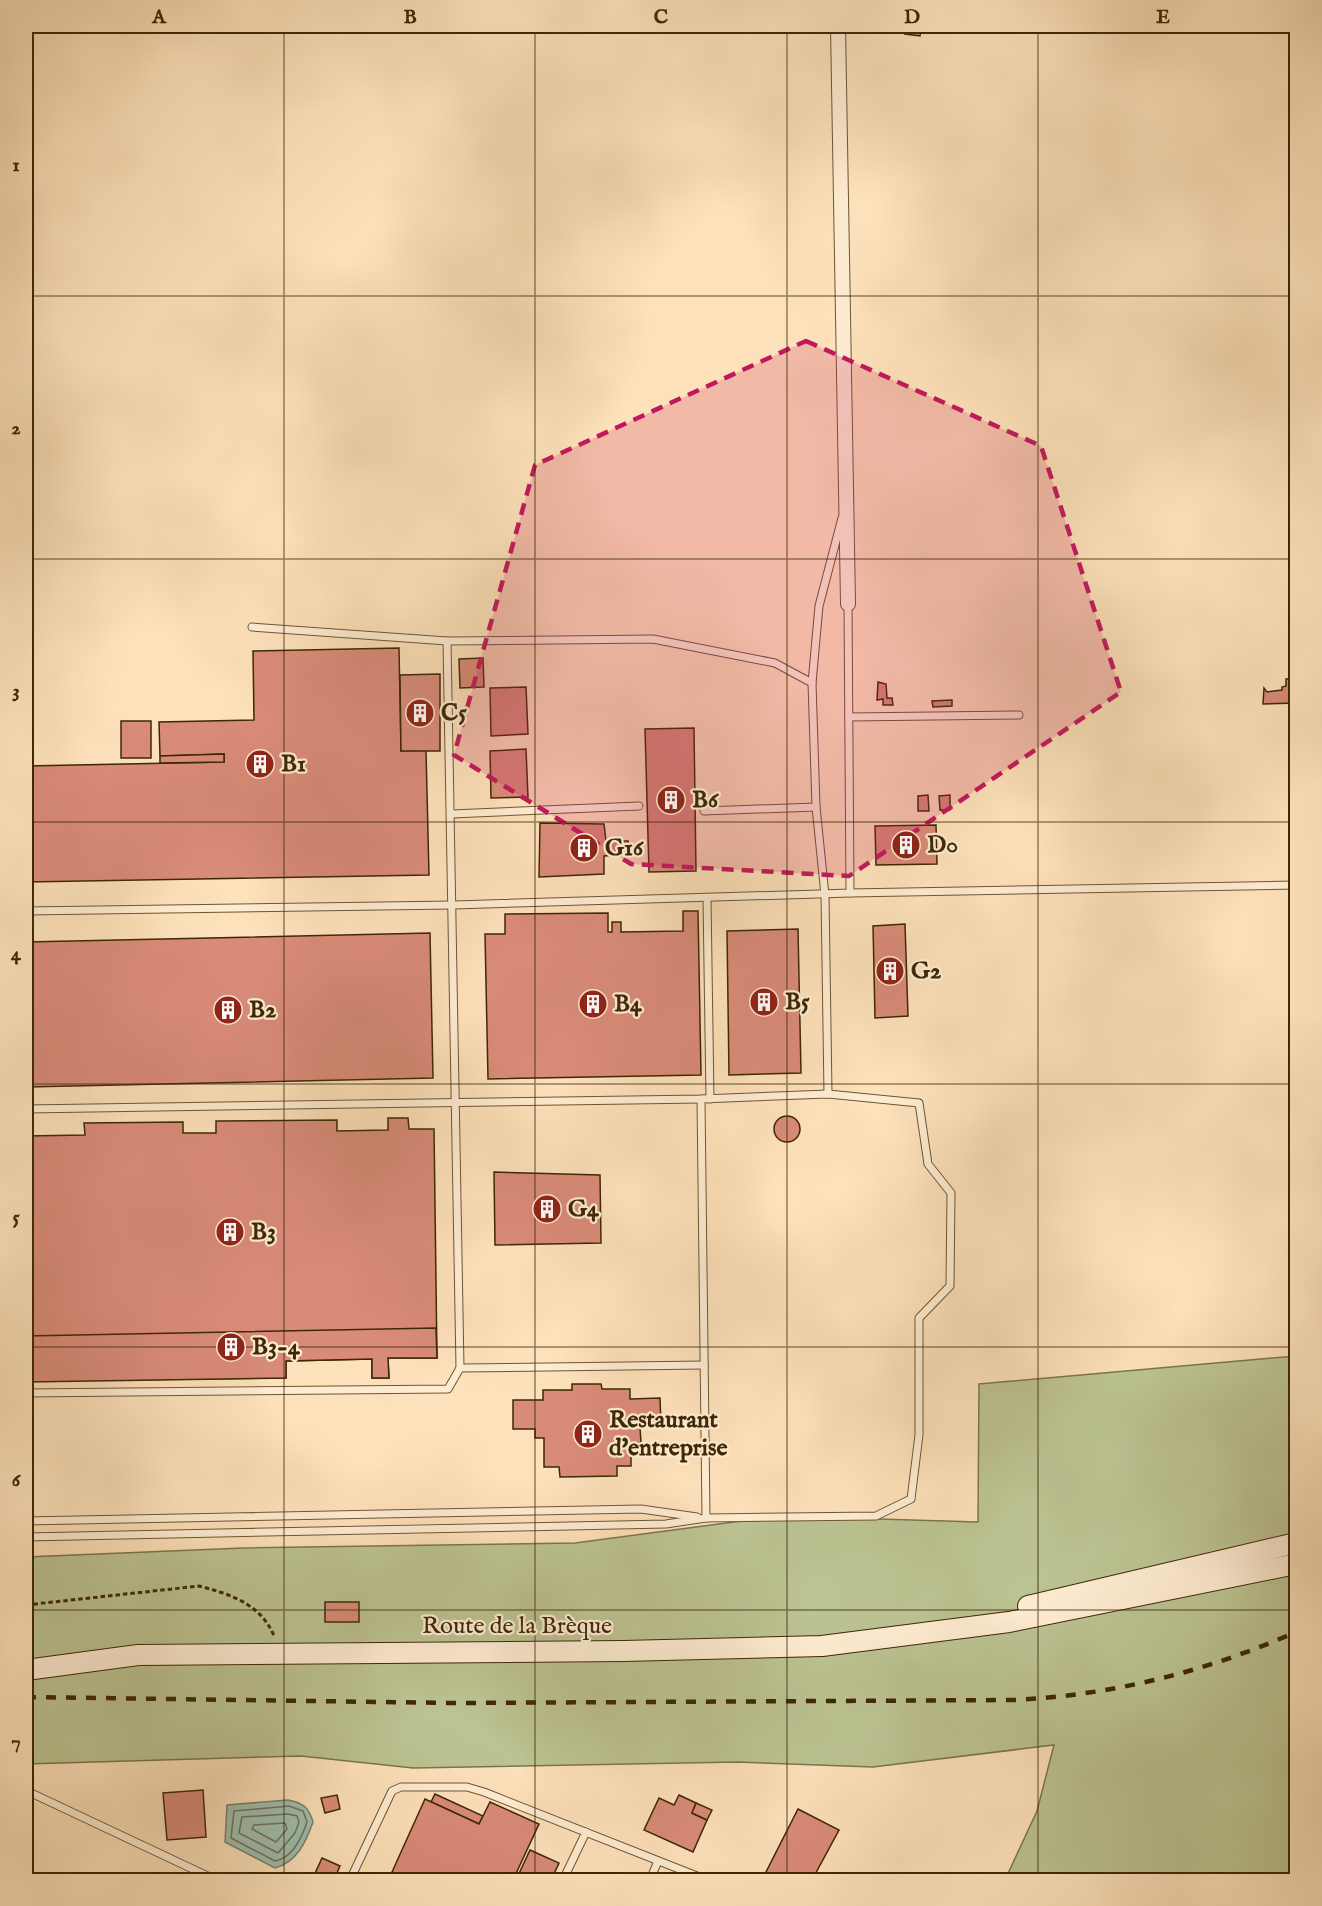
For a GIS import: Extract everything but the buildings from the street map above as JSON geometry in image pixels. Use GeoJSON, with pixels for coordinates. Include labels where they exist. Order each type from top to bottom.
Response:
{"type":"FeatureCollection","features":[{"type":"Feature","properties":{"kind":"main road"},"geometry":{"type":"LineString","coordinates":[[874,1641],[1296,1543]]}},
{"type":"Feature","properties":{"kind":"main road","name":"Route de la Brèque"},"geometry":{"type":"LineString","coordinates":[[26,1670],[138,1655],[624,1652],[822,1646],[1009,1622],[1296,1564]]}},
{"type":"Feature","properties":{"kind":"street"},"geometry":{"type":"LineString","coordinates":[[838,26],[848,604]]}},
{"type":"Feature","properties":{"kind":"lane"},"geometry":{"type":"LineString","coordinates":[[828,1094],[825,895],[816,807],[812,683],[819,606],[846,500]]}},
{"type":"Feature","properties":{"kind":"lane"},"geometry":{"type":"LineString","coordinates":[[848,604],[850,893]]}},
{"type":"Feature","properties":{"kind":"lane"},"geometry":{"type":"LineString","coordinates":[[252,627],[447,641],[653,639],[775,663],[812,683]]}},
{"type":"Feature","properties":{"kind":"lane"},"geometry":{"type":"LineString","coordinates":[[26,1393],[448,1389],[460,1368],[454,905],[447,641]]}},
{"type":"Feature","properties":{"kind":"lane"},"geometry":{"type":"LineString","coordinates":[[849,717],[1019,715]]}},
{"type":"Feature","properties":{"kind":"lane"},"geometry":{"type":"LineString","coordinates":[[452,814],[639,806]]}},
{"type":"Feature","properties":{"kind":"lane"},"geometry":{"type":"LineString","coordinates":[[704,811],[816,807]]}},
{"type":"Feature","properties":{"kind":"lane"},"geometry":{"type":"LineString","coordinates":[[26,911],[454,905],[850,893],[1296,885]]}},
{"type":"Feature","properties":{"kind":"lane"},"geometry":{"type":"LineString","coordinates":[[707,898],[710,1099]]}},
{"type":"Feature","properties":{"kind":"lane"},"geometry":{"type":"LineString","coordinates":[[26,1109],[710,1099],[828,1094],[919,1103],[928,1164],[951,1193],[950,1286],[919,1318],[919,1435],[911,1499],[876,1516],[706,1518],[666,1524],[26,1537]]}},
{"type":"Feature","properties":{"kind":"lane"},"geometry":{"type":"LineString","coordinates":[[700,1099],[706,1518]]}},
{"type":"Feature","properties":{"kind":"lane"},"geometry":{"type":"LineString","coordinates":[[460,1368],[704,1365]]}},
{"type":"Feature","properties":{"kind":"lane"},"geometry":{"type":"LineString","coordinates":[[26,1521],[641,1509],[706,1518]]}},
{"type":"Feature","properties":{"kind":"lane"},"geometry":{"type":"LineString","coordinates":[[350,1881],[392,1791],[401,1787],[467,1787],[707,1881]]}},
{"type":"Feature","properties":{"kind":"lane"},"geometry":{"type":"LineString","coordinates":[[28,1792],[216,1881]]}},
{"type":"Feature","properties":{"kind":"lane"},"geometry":{"type":"LineString","coordinates":[[563,1881],[586,1832]]}},
{"type":"Feature","properties":{"kind":"lane"},"geometry":{"type":"LineString","coordinates":[[650,1881],[658,1861]]}},
{"type":"Feature","properties":{"kind":"path"},"geometry":{"type":"LineString","coordinates":[[26,1605],[199,1586],[227,1593],[257,1611],[268,1620],[276,1642]]}},
{"type":"Feature","properties":{"kind":"highlighted area"},"geometry":{"type":"Polygon","coordinates":[[[806,341],[1041,446],[1121,692],[849,876],[631,864],[454,755],[535,465],[806,341]]]}},
{"type":"Feature","properties":{"kind":"green space"},"geometry":{"type":"Polygon","coordinates":[[[1296,1356],[1296,1880],[1005,1880],[1037,1811],[1054,1745],[873,1767],[737,1762],[413,1768],[301,1756],[26,1764],[26,1557],[243,1548],[575,1543],[779,1516],[978,1522],[979,1384],[1296,1356]]]}},
{"type":"Feature","properties":{"kind":"water"},"geometry":{"type":"Polygon","coordinates":[[[288,1800],[305,1806],[313,1822],[300,1850],[283,1865],[275,1868],[225,1842],[227,1805],[288,1800]]]}},
{"type":"Feature","properties":{"kind":"railway"},"geometry":{"type":"LineString","coordinates":[[26,1697],[454,1703],[1014,1700],[1087,1693],[1158,1679],[1227,1659],[1296,1632]]}},
{"type":"Feature","properties":{"kind":"place","name":"C5"},"geometry":{"type":"Point","coordinates":[420,713]}},
{"type":"Feature","properties":{"kind":"place","name":"B1"},"geometry":{"type":"Point","coordinates":[260,764]}},
{"type":"Feature","properties":{"kind":"place","name":"B6"},"geometry":{"type":"Point","coordinates":[671,800]}},
{"type":"Feature","properties":{"kind":"place","name":"D0"},"geometry":{"type":"Point","coordinates":[906,845]}},
{"type":"Feature","properties":{"kind":"place","name":"G16"},"geometry":{"type":"Point","coordinates":[584,848]}},
{"type":"Feature","properties":{"kind":"place","name":"G2"},"geometry":{"type":"Point","coordinates":[890,971]}},
{"type":"Feature","properties":{"kind":"place","name":"B5"},"geometry":{"type":"Point","coordinates":[764,1002]}},
{"type":"Feature","properties":{"kind":"place","name":"B4"},"geometry":{"type":"Point","coordinates":[593,1004]}},
{"type":"Feature","properties":{"kind":"place","name":"B2"},"geometry":{"type":"Point","coordinates":[228,1010]}},
{"type":"Feature","properties":{"kind":"place","name":"G4"},"geometry":{"type":"Point","coordinates":[547,1209]}},
{"type":"Feature","properties":{"kind":"place","name":"B3"},"geometry":{"type":"Point","coordinates":[230,1232]}},
{"type":"Feature","properties":{"kind":"place","name":"B3-4"},"geometry":{"type":"Point","coordinates":[231,1347]}},
{"type":"Feature","properties":{"kind":"place","name":"Restaurant d'entreprise"},"geometry":{"type":"Point","coordinates":[588,1434]}}]}
